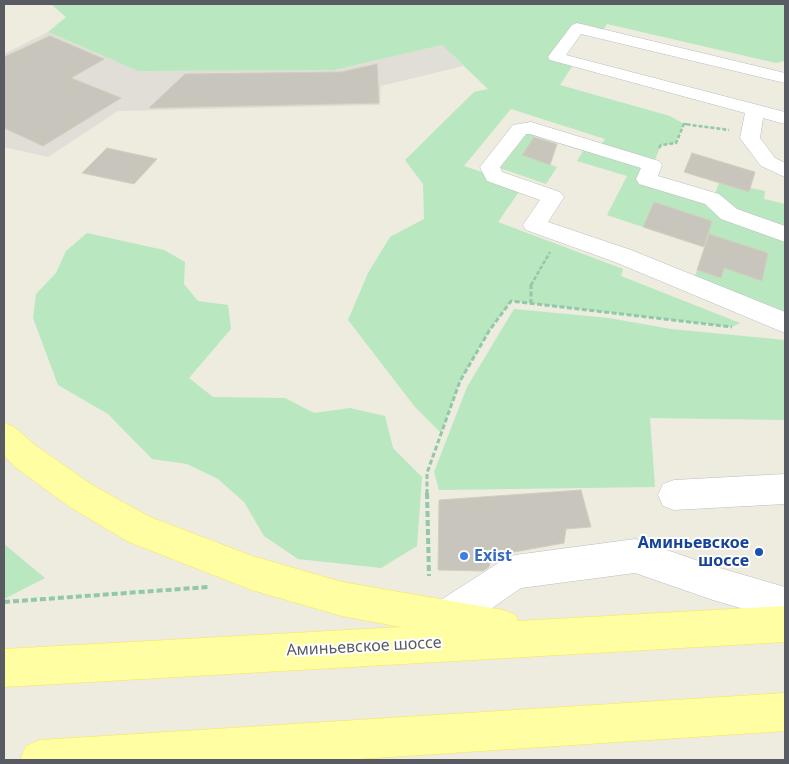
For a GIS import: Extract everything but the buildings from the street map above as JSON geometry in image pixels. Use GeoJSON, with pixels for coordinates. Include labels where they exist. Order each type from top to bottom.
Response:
{"type":"FeatureCollection","features":[{"type":"Feature","properties":{"kind":"main road"},"geometry":{"type":"LineString","coordinates":[[4,436],[25,456],[81,496],[141,530],[252,573],[342,599],[554,637]]}},
{"type":"Feature","properties":{"kind":"main road","name":"Аминьевское шоссе"},"geometry":{"type":"LineString","coordinates":[[4,668],[785,624]]}},
{"type":"Feature","properties":{"kind":"main road"},"geometry":{"type":"LineString","coordinates":[[40,760],[785,712]]}},
{"type":"Feature","properties":{"kind":"lane"},"geometry":{"type":"LineString","coordinates":[[785,78],[577,28],[556,56],[785,118]]}},
{"type":"Feature","properties":{"kind":"lane"},"geometry":{"type":"LineString","coordinates":[[755,110],[750,138],[768,162],[785,171]]}},
{"type":"Feature","properties":{"kind":"lane"},"geometry":{"type":"LineString","coordinates":[[785,234],[729,214],[712,199],[646,179],[652,165],[531,128],[520,129],[490,167],[494,176],[553,197],[534,225],[623,256],[785,323]]}},
{"type":"Feature","properties":{"kind":"lane"},"geometry":{"type":"LineString","coordinates":[[674,494],[785,489]]}},
{"type":"Feature","properties":{"kind":"lane"},"geometry":{"type":"LineString","coordinates":[[446,618],[514,572],[635,556],[714,583],[785,604]]}},
{"type":"Feature","properties":{"kind":"path"},"geometry":{"type":"LineString","coordinates":[[652,165],[661,144],[676,143],[684,124],[717,127],[751,135]]}},
{"type":"Feature","properties":{"kind":"path"},"geometry":{"type":"LineString","coordinates":[[531,303],[531,282],[561,234]]}},
{"type":"Feature","properties":{"kind":"path"},"geometry":{"type":"LineString","coordinates":[[429,576],[427,473],[460,381],[489,331],[511,301],[741,328]]}},
{"type":"Feature","properties":{"kind":"path"},"geometry":{"type":"LineString","coordinates":[[4,602],[218,586]]}},
{"type":"Feature","properties":{"kind":"shaded area"},"geometry":{"type":"Polygon","coordinates":[[[48,32],[138,71],[334,70],[442,45],[463,66],[381,86],[380,105],[118,111],[48,157],[4,147],[4,54],[48,32]]]}},
{"type":"Feature","properties":{"kind":"green space"},"geometry":{"type":"Polygon","coordinates":[[[51,4],[785,4],[785,61],[776,63],[607,24],[600,34],[577,28],[556,56],[575,62],[560,85],[670,116],[684,124],[675,143],[661,145],[647,179],[713,199],[719,183],[748,192],[750,188],[765,191],[764,199],[785,204],[785,318],[693,281],[697,270],[721,278],[724,268],[762,281],[768,253],[708,234],[712,221],[654,202],[643,227],[607,215],[627,176],[577,161],[583,151],[535,136],[522,155],[557,167],[546,184],[500,168],[531,128],[598,149],[605,139],[511,109],[464,166],[523,186],[498,222],[623,269],[621,276],[740,323],[732,327],[511,301],[489,331],[460,381],[441,433],[415,407],[348,320],[368,273],[390,237],[424,219],[423,184],[405,160],[474,92],[488,89],[442,45],[334,70],[138,71],[48,32],[66,17],[51,4]]]}},
{"type":"Feature","properties":{"kind":"green space"},"geometry":{"type":"Polygon","coordinates":[[[87,233],[164,250],[185,262],[184,284],[198,301],[228,305],[231,329],[189,378],[213,397],[285,398],[314,413],[350,408],[385,416],[393,448],[422,477],[417,546],[381,568],[298,559],[264,536],[244,502],[218,479],[187,464],[152,459],[108,414],[58,385],[33,318],[36,294],[56,273],[66,251],[87,233]]]}},
{"type":"Feature","properties":{"kind":"green space"},"geometry":{"type":"Polygon","coordinates":[[[514,309],[609,318],[671,329],[785,340],[785,420],[650,418],[655,487],[439,490],[434,472],[467,387],[514,309]]]}},
{"type":"Feature","properties":{"kind":"green space"},"geometry":{"type":"Polygon","coordinates":[[[4,544],[45,578],[4,599],[4,544]]]}},
{"type":"Feature","properties":{"kind":"place","name":"Аминьевское шоссе"},"geometry":{"type":"Point","coordinates":[759,552]}},
{"type":"Feature","properties":{"kind":"place","name":"Exist"},"geometry":{"type":"Point","coordinates":[464,556]}}]}
